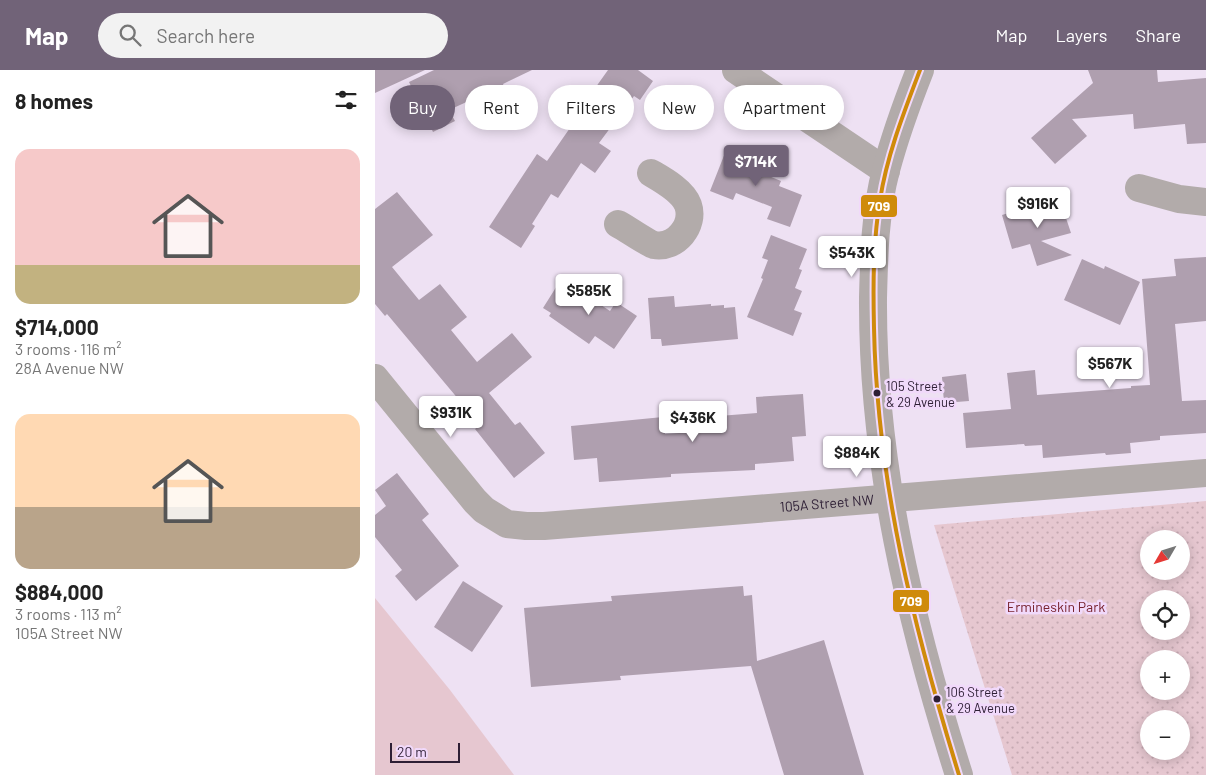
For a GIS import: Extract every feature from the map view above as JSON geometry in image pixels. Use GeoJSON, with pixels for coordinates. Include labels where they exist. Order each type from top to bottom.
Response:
{"type":"FeatureCollection","features":[{"type":"Feature","properties":{"kind":"street"},"geometry":{"type":"LineString","coordinates":[[736,70],[886,170]]}},
{"type":"Feature","properties":{"kind":"street"},"geometry":{"type":"LineString","coordinates":[[920,70],[886,170],[877,223],[873,324],[877,402],[889,497],[917,630],[959,775]]}},
{"type":"Feature","properties":{"kind":"street"},"geometry":{"type":"LineString","coordinates":[[618,224],[654,245],[669,244],[681,236],[689,220],[688,205],[674,188],[651,173]]}},
{"type":"Feature","properties":{"kind":"street"},"geometry":{"type":"LineString","coordinates":[[1139,188],[1179,199],[1206,202]]}},
{"type":"Feature","properties":{"kind":"street","name":"105A Street NW"},"geometry":{"type":"LineString","coordinates":[[375,378],[475,501],[495,518],[507,524],[544,526],[1206,473]]}},
{"type":"Feature","properties":{"kind":"green space","name":"Ermineskin Park"},"geometry":{"type":"Polygon","coordinates":[[[1206,501],[1206,775],[1012,775],[934,525],[1206,501]]]}},
{"type":"Feature","properties":{"kind":"green space"},"geometry":{"type":"Polygon","coordinates":[[[375,598],[450,690],[514,775],[375,775],[375,598]]]}},
{"type":"Feature","properties":{"kind":"building"},"geometry":{"type":"Polygon","coordinates":[[[375,70],[425,70],[390,85],[375,93],[375,70]]]}},
{"type":"Feature","properties":{"kind":"building"},"geometry":{"type":"Polygon","coordinates":[[[434,70],[532,70],[503,85],[465,85],[465,103],[455,107],[455,85],[410,85],[409,82],[434,70]]]}},
{"type":"Feature","properties":{"kind":"building"},"geometry":{"type":"Polygon","coordinates":[[[608,70],[638,70],[653,81],[650,85],[644,85],[644,94],[640,100],[634,96],[634,85],[597,85],[608,70]]]}},
{"type":"Feature","properties":{"kind":"building"},"geometry":{"type":"Polygon","coordinates":[[[1088,70],[1157,70],[1158,82],[1206,78],[1206,143],[1187,144],[1185,124],[1134,129],[1133,114],[1072,119],[1087,136],[1055,164],[1031,138],[1093,83],[1088,70]]]}},
{"type":"Feature","properties":{"kind":"building"},"geometry":{"type":"Polygon","coordinates":[[[569,130],[609,130],[599,143],[611,151],[595,173],[581,163],[558,198],[551,194],[532,224],[535,226],[521,248],[489,227],[537,154],[547,161],[569,130]]]}},
{"type":"Feature","properties":{"kind":"building"},"geometry":{"type":"Polygon","coordinates":[[[725,153],[734,156],[735,154],[767,166],[764,174],[781,181],[779,186],[802,195],[790,227],[767,219],[772,207],[736,193],[733,200],[710,191],[725,153]]]}},
{"type":"Feature","properties":{"kind":"building"},"geometry":{"type":"Polygon","coordinates":[[[397,192],[433,235],[392,267],[419,300],[440,284],[467,317],[451,330],[477,362],[512,333],[532,357],[489,393],[515,425],[520,422],[545,453],[514,478],[475,429],[480,425],[387,314],[385,316],[375,304],[375,209],[397,192]]]}},
{"type":"Feature","properties":{"kind":"building"},"geometry":{"type":"Polygon","coordinates":[[[1059,197],[1071,233],[1041,241],[1072,255],[1037,266],[1030,244],[1012,249],[1002,215],[1059,197]]]}},
{"type":"Feature","properties":{"kind":"building"},"geometry":{"type":"Polygon","coordinates":[[[771,235],[807,249],[799,269],[802,270],[795,288],[802,291],[794,310],[802,313],[793,336],[747,317],[763,279],[761,278],[768,260],[762,258],[771,235]]]}},
{"type":"Feature","properties":{"kind":"building"},"geometry":{"type":"Polygon","coordinates":[[[1206,257],[1206,321],[1175,324],[1182,401],[1206,400],[1206,433],[1160,436],[1160,440],[1130,443],[1131,453],[1106,455],[1105,453],[1043,458],[1042,445],[1025,446],[1024,444],[966,448],[963,413],[1011,409],[1007,373],[1035,370],[1037,395],[1150,385],[1142,279],[1176,276],[1174,259],[1206,257]]]}},
{"type":"Feature","properties":{"kind":"building"},"geometry":{"type":"Polygon","coordinates":[[[1082,259],[1104,269],[1105,266],[1140,282],[1120,325],[1064,300],[1082,259]]]}},
{"type":"Feature","properties":{"kind":"building"},"geometry":{"type":"Polygon","coordinates":[[[560,281],[579,293],[580,291],[610,311],[616,302],[637,316],[614,349],[595,336],[589,344],[549,316],[551,313],[543,308],[560,281]]]}},
{"type":"Feature","properties":{"kind":"building"},"geometry":{"type":"Polygon","coordinates":[[[674,296],[675,307],[711,304],[711,306],[724,305],[724,308],[735,307],[738,339],[662,346],[661,339],[651,339],[648,298],[674,296]]]}},
{"type":"Feature","properties":{"kind":"building"},"geometry":{"type":"Polygon","coordinates":[[[966,374],[969,401],[944,403],[942,377],[966,374]]]}},
{"type":"Feature","properties":{"kind":"building"},"geometry":{"type":"Polygon","coordinates":[[[803,394],[806,436],[792,437],[794,461],[755,464],[755,470],[671,474],[671,477],[599,482],[597,458],[574,460],[571,426],[663,417],[665,434],[720,430],[719,416],[757,413],[756,397],[803,394]]]}},
{"type":"Feature","properties":{"kind":"building"},"geometry":{"type":"Polygon","coordinates":[[[397,473],[429,514],[422,520],[459,566],[416,601],[395,576],[402,570],[375,537],[375,515],[386,506],[375,490],[397,473]]]}},
{"type":"Feature","properties":{"kind":"building"},"geometry":{"type":"Polygon","coordinates":[[[463,581],[503,606],[472,652],[434,627],[463,581]]]}},
{"type":"Feature","properties":{"kind":"building"},"geometry":{"type":"Polygon","coordinates":[[[743,586],[744,596],[752,595],[757,661],[824,640],[864,775],[784,775],[751,666],[620,676],[621,680],[531,687],[524,608],[612,601],[611,596],[743,586]]]}},
{"type":"Feature","properties":{"kind":"transit line","name":"709"},"geometry":{"type":"LineString","coordinates":[[920,70],[892,150],[883,183],[878,216],[874,280],[877,385],[882,442],[901,554],[927,665],[959,775]]}},
{"type":"Feature","properties":{"kind":"place","name":"105 Street & 29 Avenue"},"geometry":{"type":"Point","coordinates":[877,393]}},
{"type":"Feature","properties":{"kind":"place","name":"106 Street & 29 Avenue"},"geometry":{"type":"Point","coordinates":[937,699]}}]}
